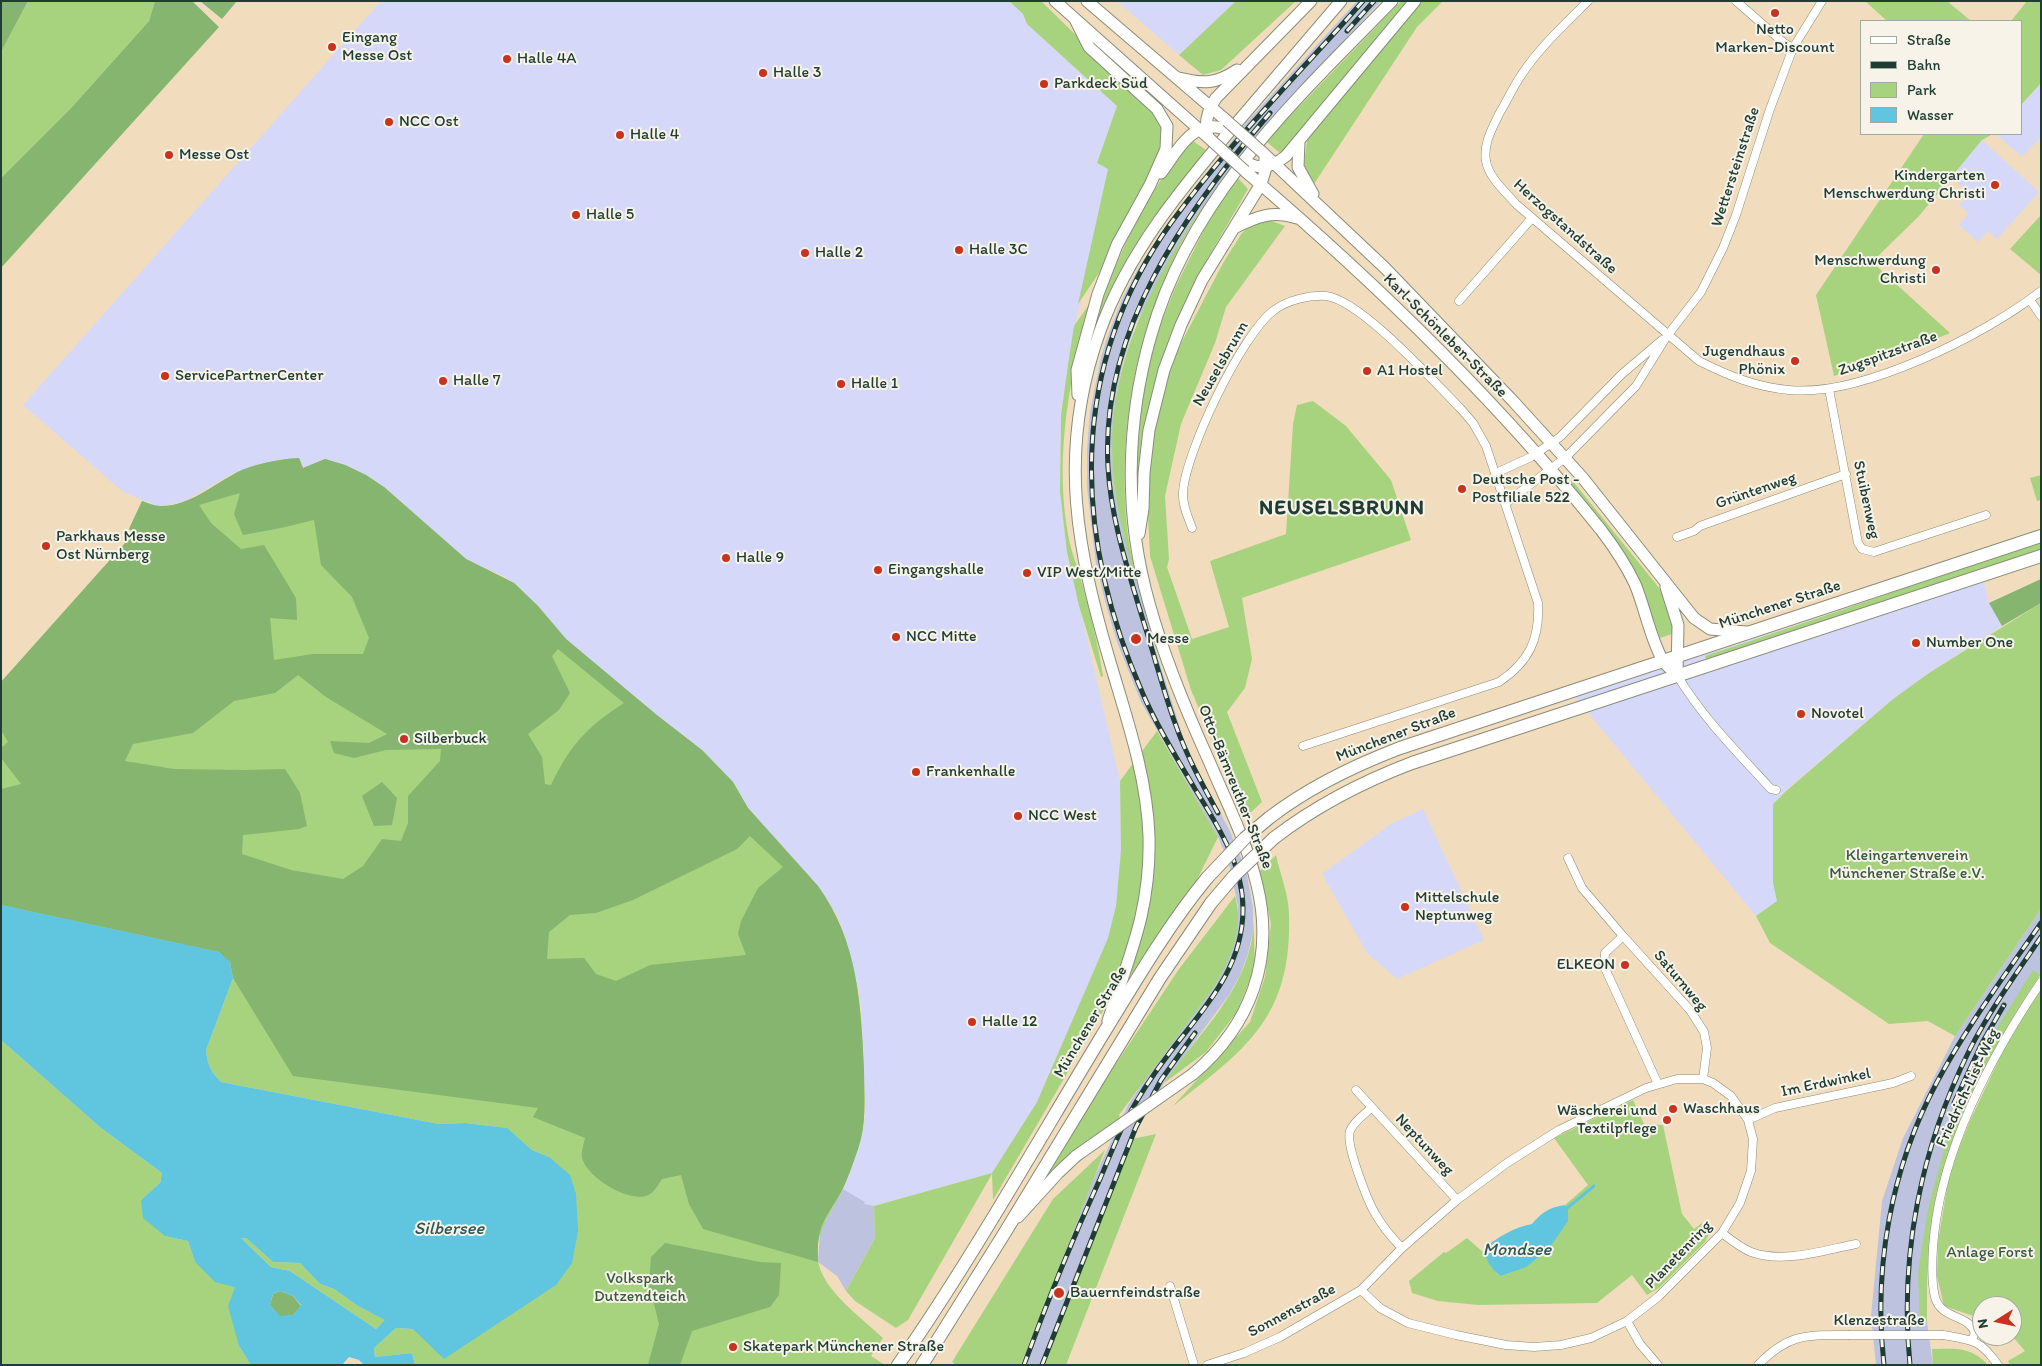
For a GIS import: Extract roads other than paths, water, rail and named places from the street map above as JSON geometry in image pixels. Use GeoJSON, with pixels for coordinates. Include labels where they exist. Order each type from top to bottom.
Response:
{"type":"FeatureCollection","features":[{"type":"Feature","properties":{"kind":"main road","name":"Karl-Schönleben-Straße"},"geometry":{"type":"LineString","coordinates":[[1055,1],[1231,158],[1248,168],[1261,184],[1366,280],[1443,354],[1535,454],[1600,530],[1625,565],[1636,587],[1662,660],[1677,675]]}},
{"type":"Feature","properties":{"kind":"main road","name":"Karl-Schönleben-Straße"},"geometry":{"type":"LineString","coordinates":[[1087,1],[1210,107],[1224,125],[1238,131],[1266,159],[1324,210],[1460,344],[1565,458],[1694,618],[1706,627],[1717,631],[1750,632]]}},
{"type":"Feature","properties":{"kind":"main road"},"geometry":{"type":"LineString","coordinates":[[1206,134],[1210,107],[1249,62],[1311,1]]}},
{"type":"Feature","properties":{"kind":"main road"},"geometry":{"type":"LineString","coordinates":[[1079,416],[1088,370],[1100,332],[1116,294],[1145,241],[1199,168],[1341,1]]}},
{"type":"Feature","properties":{"kind":"main road","name":"Otto-Bärnreuther-Straße"},"geometry":{"type":"LineString","coordinates":[[1004,1234],[1053,1178],[1076,1156],[1194,1074],[1224,1044],[1250,1001],[1261,959],[1263,942],[1262,910],[1257,884],[1242,838],[1188,714],[1164,652],[1148,601],[1137,548],[1131,485],[1136,406],[1152,331],[1176,268],[1206,212],[1236,168],[1284,112],[1392,1]]}},
{"type":"Feature","properties":{"kind":"main road"},"geometry":{"type":"LineString","coordinates":[[1248,168],[1258,167],[1266,159],[1286,156],[1415,1]]}},
{"type":"Feature","properties":{"kind":"main road"},"geometry":{"type":"LineString","coordinates":[[1075,19],[1089,47],[1148,99],[1165,121],[1168,132],[1166,149],[1150,185],[1117,245],[1092,312],[1077,370],[1079,416],[1075,488],[1081,547],[1094,604],[1133,739],[1144,790],[1149,833],[1148,882],[1141,925],[1103,1035]]}},
{"type":"Feature","properties":{"kind":"main road"},"geometry":{"type":"LineString","coordinates":[[1177,78],[1199,82],[1216,81],[1249,62]]}},
{"type":"Feature","properties":{"kind":"main road"},"geometry":{"type":"LineString","coordinates":[[1150,185],[1188,138],[1206,134],[1224,125]]}},
{"type":"Feature","properties":{"kind":"main road"},"geometry":{"type":"LineString","coordinates":[[1299,141],[1298,168],[1324,210]]}},
{"type":"Feature","properties":{"kind":"main road","name":"Otto-Bärnreuther-Straße"},"geometry":{"type":"LineString","coordinates":[[1137,548],[1143,509],[1144,472],[1148,437],[1161,379],[1196,292],[1232,229],[1261,184],[1266,159]]}},
{"type":"Feature","properties":{"kind":"main road"},"geometry":{"type":"LineString","coordinates":[[1232,229],[1253,218],[1266,214],[1278,214],[1299,219]]}},
{"type":"Feature","properties":{"kind":"main road","name":"Münchener Straße"},"geometry":{"type":"LineString","coordinates":[[898,1365],[1163,938],[1207,878],[1245,838],[1295,799],[1329,779],[1386,753],[2041,536]]}},
{"type":"Feature","properties":{"kind":"main road","name":"Münchener Straße"},"geometry":{"type":"LineString","coordinates":[[909,1349],[925,1364],[1160,978],[1211,903],[1234,876],[1274,838],[1326,802],[1398,768],[2041,556]]}},
{"type":"Feature","properties":{"kind":"main road","name":"Karl-Schönleben-Straße"},"geometry":{"type":"LineString","coordinates":[[1663,579],[1677,618],[1679,655],[1677,675]]}},
{"type":"Feature","properties":{"kind":"street","name":"Herzogstandstraße"},"geometry":{"type":"LineString","coordinates":[[1588,1],[1558,31],[1523,72],[1491,129],[1486,144],[1486,159],[1494,178],[1516,204],[1668,336]]}},
{"type":"Feature","properties":{"kind":"street"},"geometry":{"type":"LineString","coordinates":[[1736,1],[1784,43],[1793,48]]}},
{"type":"Feature","properties":{"kind":"street","name":"Wettersteinstraße"},"geometry":{"type":"LineString","coordinates":[[1550,471],[1636,386],[1668,336],[1701,292],[1723,248],[1736,214],[1770,109],[1793,48],[1822,1]]}},
{"type":"Feature","properties":{"kind":"street"},"geometry":{"type":"LineString","coordinates":[[1459,301],[1532,218]]}},
{"type":"Feature","properties":{"kind":"street","name":"Zugspitzstraße"},"geometry":{"type":"LineString","coordinates":[[1668,336],[1699,361],[1728,376],[1753,384],[1791,390],[1829,389],[1885,373],[1971,336],[2030,300],[2041,291]]}},
{"type":"Feature","properties":{"kind":"street","name":"Neuselsbrunn"},"geometry":{"type":"LineString","coordinates":[[1192,528],[1184,507],[1182,494],[1184,480],[1202,427],[1228,374],[1259,325],[1272,312],[1284,304],[1309,297],[1327,296],[1357,309],[1385,333],[1441,389],[1473,423],[1486,446],[1538,603],[1537,630],[1533,646],[1514,672],[1499,682],[1303,746]]}},
{"type":"Feature","properties":{"kind":"street"},"geometry":{"type":"LineString","coordinates":[[2030,300],[2041,316]]}},
{"type":"Feature","properties":{"kind":"street","name":"Wettersteinstraße"},"geometry":{"type":"LineString","coordinates":[[1535,454],[1572,426],[1622,374],[1668,336]]}},
{"type":"Feature","properties":{"kind":"street","name":"Stuibenweg"},"geometry":{"type":"LineString","coordinates":[[1829,389],[1858,543],[1862,549],[1874,552],[1986,515]]}},
{"type":"Feature","properties":{"kind":"street"},"geometry":{"type":"LineString","coordinates":[[1496,473],[1535,454]]}},
{"type":"Feature","properties":{"kind":"street"},"geometry":{"type":"LineString","coordinates":[[1506,503],[1550,471]]}},
{"type":"Feature","properties":{"kind":"street","name":"Grüntenweg"},"geometry":{"type":"LineString","coordinates":[[1677,537],[1694,531],[1700,526],[1846,474]]}},
{"type":"Feature","properties":{"kind":"street"},"geometry":{"type":"LineString","coordinates":[[1677,675],[1688,694],[1721,733],[1771,789],[1776,790]]}},
{"type":"Feature","properties":{"kind":"street","name":"Saturnweg"},"geometry":{"type":"LineString","coordinates":[[1568,858],[1582,888],[1690,1010],[1704,1032],[1707,1048],[1702,1079]]}},
{"type":"Feature","properties":{"kind":"street"},"geometry":{"type":"LineString","coordinates":[[1623,936],[1605,953],[1604,966],[1658,1084]]}},
{"type":"Feature","properties":{"kind":"street","name":"Friedrich-List-Weg"},"geometry":{"type":"LineString","coordinates":[[1972,1327],[1943,1311],[1934,1295],[1932,1263],[1938,1213],[1953,1148],[2006,1036],[2041,982]]}},
{"type":"Feature","properties":{"kind":"street","name":"Im Erdwinkel"},"geometry":{"type":"LineString","coordinates":[[1748,1120],[1774,1108],[1893,1083],[1911,1076]]}},
{"type":"Feature","properties":{"kind":"street"},"geometry":{"type":"LineString","coordinates":[[1361,1290],[1402,1248],[1457,1200],[1539,1142],[1609,1106],[1658,1084],[1677,1080],[1702,1079]]}},
{"type":"Feature","properties":{"kind":"street","name":"Planetenring"},"geometry":{"type":"LineString","coordinates":[[1361,1290],[1380,1308],[1408,1324],[1506,1345],[1534,1347],[1561,1345],[1591,1338],[1627,1321],[1658,1297],[1722,1233],[1740,1203],[1752,1171],[1753,1139],[1748,1120],[1731,1096],[1713,1083],[1702,1079]]}},
{"type":"Feature","properties":{"kind":"street","name":"Neptunweg"},"geometry":{"type":"LineString","coordinates":[[1356,1090],[1457,1200]]}},
{"type":"Feature","properties":{"kind":"street"},"geometry":{"type":"LineString","coordinates":[[1371,1108],[1356,1122],[1350,1131],[1349,1144],[1374,1213],[1388,1233],[1402,1248]]}},
{"type":"Feature","properties":{"kind":"street"},"geometry":{"type":"LineString","coordinates":[[1722,1233],[1751,1252],[1767,1256],[1790,1256],[1856,1244]]}},
{"type":"Feature","properties":{"kind":"street"},"geometry":{"type":"LineString","coordinates":[[1170,1286],[1194,1365]]}},
{"type":"Feature","properties":{"kind":"street","name":"Sonnenstraße"},"geometry":{"type":"LineString","coordinates":[[1207,1365],[1244,1353],[1280,1337],[1361,1290]]}},
{"type":"Feature","properties":{"kind":"street"},"geometry":{"type":"LineString","coordinates":[[1627,1321],[1640,1344],[1658,1365]]}},
{"type":"Feature","properties":{"kind":"street","name":"Klenzestraße"},"geometry":{"type":"LineString","coordinates":[[1758,1365],[1777,1348],[1792,1339],[1816,1335],[1943,1335],[1972,1340]]}},
{"type":"Feature","properties":{"kind":"street"},"geometry":{"type":"LineString","coordinates":[[1983,1346],[1998,1365]]}},
{"type":"Feature","properties":{"kind":"water","name":"Silbersee"},"geometry":{"type":"Polygon","coordinates":[[[1,905],[219,952],[230,962],[233,978],[206,1050],[210,1068],[221,1082],[439,1124],[465,1123],[507,1128],[532,1150],[549,1157],[570,1175],[576,1194],[578,1231],[572,1263],[556,1285],[444,1359],[413,1329],[396,1328],[374,1348],[375,1357],[412,1353],[415,1365],[364,1365],[359,1360],[349,1357],[342,1365],[251,1365],[239,1346],[228,1306],[235,1287],[215,1282],[195,1262],[188,1241],[165,1236],[143,1218],[141,1200],[160,1183],[162,1173],[101,1128],[1,1040],[1,905]],[[241,1238],[271,1267],[290,1271],[376,1329],[385,1320],[358,1306],[334,1289],[320,1284],[300,1263],[273,1262],[246,1238],[241,1238]],[[280,1291],[273,1294],[270,1305],[280,1316],[293,1315],[301,1305],[293,1296],[280,1291]]]}},
{"type":"Feature","properties":{"kind":"water","name":"Mondsee"},"geometry":{"type":"Polygon","coordinates":[[[1565,1205],[1568,1210],[1568,1221],[1548,1250],[1526,1267],[1501,1276],[1495,1271],[1487,1260],[1484,1248],[1519,1227],[1532,1224],[1547,1211],[1565,1205]]]}},
{"type":"Feature","properties":{"kind":"waterway"},"geometry":{"type":"LineString","coordinates":[[1567,1208],[1594,1186]]}},
{"type":"Feature","properties":{"kind":"railway"},"geometry":{"type":"LineString","coordinates":[[1024,1365],[1070,1248],[1122,1129],[1135,1103],[1152,1077],[1220,986],[1237,950],[1243,909],[1239,876],[1228,846],[1154,718],[1120,634],[1103,574],[1094,514],[1092,454],[1098,394],[1113,336],[1137,278],[1171,223],[1216,165],[1363,1]]}},
{"type":"Feature","properties":{"kind":"railway"},"geometry":{"type":"LineString","coordinates":[[1347,31],[1374,1]]}},
{"type":"Feature","properties":{"kind":"railway"},"geometry":{"type":"LineString","coordinates":[[1218,813],[1179,735],[1126,564],[1116,526],[1110,487],[1108,467],[1109,417],[1118,368],[1133,321],[1154,276],[1179,233],[1208,191],[1270,113]]}},
{"type":"Feature","properties":{"kind":"railway"},"geometry":{"type":"LineString","coordinates":[[1884,1365],[1881,1329],[1881,1292],[1884,1256],[1889,1219],[1908,1149],[1921,1115],[1949,1061],[1987,1001],[2041,923]]}},
{"type":"Feature","properties":{"kind":"railway"},"geometry":{"type":"LineString","coordinates":[[1910,1365],[1907,1324],[1911,1243],[1918,1202],[1938,1124],[1970,1049],[1986,1020],[2041,937]]}},
{"type":"Feature","properties":{"kind":"railway"},"geometry":{"type":"LineString","coordinates":[[1954,1103],[1982,1043],[2004,1005]]}},
{"type":"Feature","properties":{"kind":"railway"},"geometry":{"type":"LineString","coordinates":[[1042,1365],[1136,1127],[1161,1080],[1195,1033]]}},
{"type":"Feature","properties":{"kind":"place","name":"Netto Marken-Discount"},"geometry":{"type":"Point","coordinates":[1775,13]}},
{"type":"Feature","properties":{"kind":"place","name":"Eingang Messe Ost"},"geometry":{"type":"Point","coordinates":[332,47]}},
{"type":"Feature","properties":{"kind":"place","name":"Halle 4A"},"geometry":{"type":"Point","coordinates":[507,59]}},
{"type":"Feature","properties":{"kind":"place","name":"Halle 3"},"geometry":{"type":"Point","coordinates":[763,73]}},
{"type":"Feature","properties":{"kind":"place","name":"Parkdeck Süd"},"geometry":{"type":"Point","coordinates":[1044,84]}},
{"type":"Feature","properties":{"kind":"place","name":"NCC Ost"},"geometry":{"type":"Point","coordinates":[389,122]}},
{"type":"Feature","properties":{"kind":"place","name":"Halle 4"},"geometry":{"type":"Point","coordinates":[620,135]}},
{"type":"Feature","properties":{"kind":"place","name":"Messe Ost"},"geometry":{"type":"Point","coordinates":[169,155]}},
{"type":"Feature","properties":{"kind":"place","name":"Kindergarten Menschwerdung Christi"},"geometry":{"type":"Point","coordinates":[1995,185]}},
{"type":"Feature","properties":{"kind":"place","name":"Halle 5"},"geometry":{"type":"Point","coordinates":[576,215]}},
{"type":"Feature","properties":{"kind":"place","name":"Halle 3C"},"geometry":{"type":"Point","coordinates":[959,250]}},
{"type":"Feature","properties":{"kind":"place","name":"Halle 2"},"geometry":{"type":"Point","coordinates":[805,253]}},
{"type":"Feature","properties":{"kind":"place","name":"Menschwerdung Christi"},"geometry":{"type":"Point","coordinates":[1936,270]}},
{"type":"Feature","properties":{"kind":"place","name":"Jugendhaus Phönix"},"geometry":{"type":"Point","coordinates":[1795,361]}},
{"type":"Feature","properties":{"kind":"place","name":"A1 Hostel"},"geometry":{"type":"Point","coordinates":[1367,371]}},
{"type":"Feature","properties":{"kind":"place","name":"ServicePartnerCenter"},"geometry":{"type":"Point","coordinates":[165,376]}},
{"type":"Feature","properties":{"kind":"place","name":"Halle 7"},"geometry":{"type":"Point","coordinates":[443,381]}},
{"type":"Feature","properties":{"kind":"place","name":"Halle 1"},"geometry":{"type":"Point","coordinates":[841,384]}},
{"type":"Feature","properties":{"kind":"place","name":"Deutsche Post - Postfiliale 522"},"geometry":{"type":"Point","coordinates":[1462,489]}},
{"type":"Feature","properties":{"kind":"place","name":"Parkhaus Messe Ost Nürnberg"},"geometry":{"type":"Point","coordinates":[46,546]}},
{"type":"Feature","properties":{"kind":"place","name":"Halle 9"},"geometry":{"type":"Point","coordinates":[726,558]}},
{"type":"Feature","properties":{"kind":"place","name":"Eingangshalle"},"geometry":{"type":"Point","coordinates":[878,570]}},
{"type":"Feature","properties":{"kind":"place","name":"VIP West/Mitte"},"geometry":{"type":"Point","coordinates":[1027,573]}},
{"type":"Feature","properties":{"kind":"place","name":"NCC Mitte"},"geometry":{"type":"Point","coordinates":[896,637]}},
{"type":"Feature","properties":{"kind":"place","name":"Messe"},"geometry":{"type":"Point","coordinates":[1136,639]}},
{"type":"Feature","properties":{"kind":"place","name":"Number One"},"geometry":{"type":"Point","coordinates":[1916,643]}},
{"type":"Feature","properties":{"kind":"place","name":"Novotel"},"geometry":{"type":"Point","coordinates":[1801,714]}},
{"type":"Feature","properties":{"kind":"place","name":"Silberbuck"},"geometry":{"type":"Point","coordinates":[404,739]}},
{"type":"Feature","properties":{"kind":"place","name":"Frankenhalle"},"geometry":{"type":"Point","coordinates":[916,772]}},
{"type":"Feature","properties":{"kind":"place","name":"NCC West"},"geometry":{"type":"Point","coordinates":[1018,816]}},
{"type":"Feature","properties":{"kind":"place","name":"Mittelschule Neptunweg"},"geometry":{"type":"Point","coordinates":[1405,907]}},
{"type":"Feature","properties":{"kind":"place","name":"ELKEON"},"geometry":{"type":"Point","coordinates":[1625,965]}},
{"type":"Feature","properties":{"kind":"place","name":"Halle 12"},"geometry":{"type":"Point","coordinates":[972,1022]}},
{"type":"Feature","properties":{"kind":"place","name":"Waschhaus"},"geometry":{"type":"Point","coordinates":[1673,1109]}},
{"type":"Feature","properties":{"kind":"place","name":"Wäscherei und Textilpflege"},"geometry":{"type":"Point","coordinates":[1667,1120]}},
{"type":"Feature","properties":{"kind":"place","name":"Bauernfeindstraße"},"geometry":{"type":"Point","coordinates":[1059,1293]}},
{"type":"Feature","properties":{"kind":"place","name":"Skatepark Münchener Straße"},"geometry":{"type":"Point","coordinates":[733,1347]}},
{"type":"Feature","properties":{"kind":"district","name":"NEUSELSBRUNN"},"geometry":{"type":"Point","coordinates":[1342,509]}},
{"type":"Feature","properties":{"kind":"park label","name":"Kleingartenverein Münchener Straße e.V."},"geometry":{"type":"Point","coordinates":[1907,865]}},
{"type":"Feature","properties":{"kind":"park label","name":"Anlage Forst"},"geometry":{"type":"Point","coordinates":[1990,1253]}},
{"type":"Feature","properties":{"kind":"park label","name":"Volkspark Dutzendteich"},"geometry":{"type":"Point","coordinates":[640,1288]}}]}
